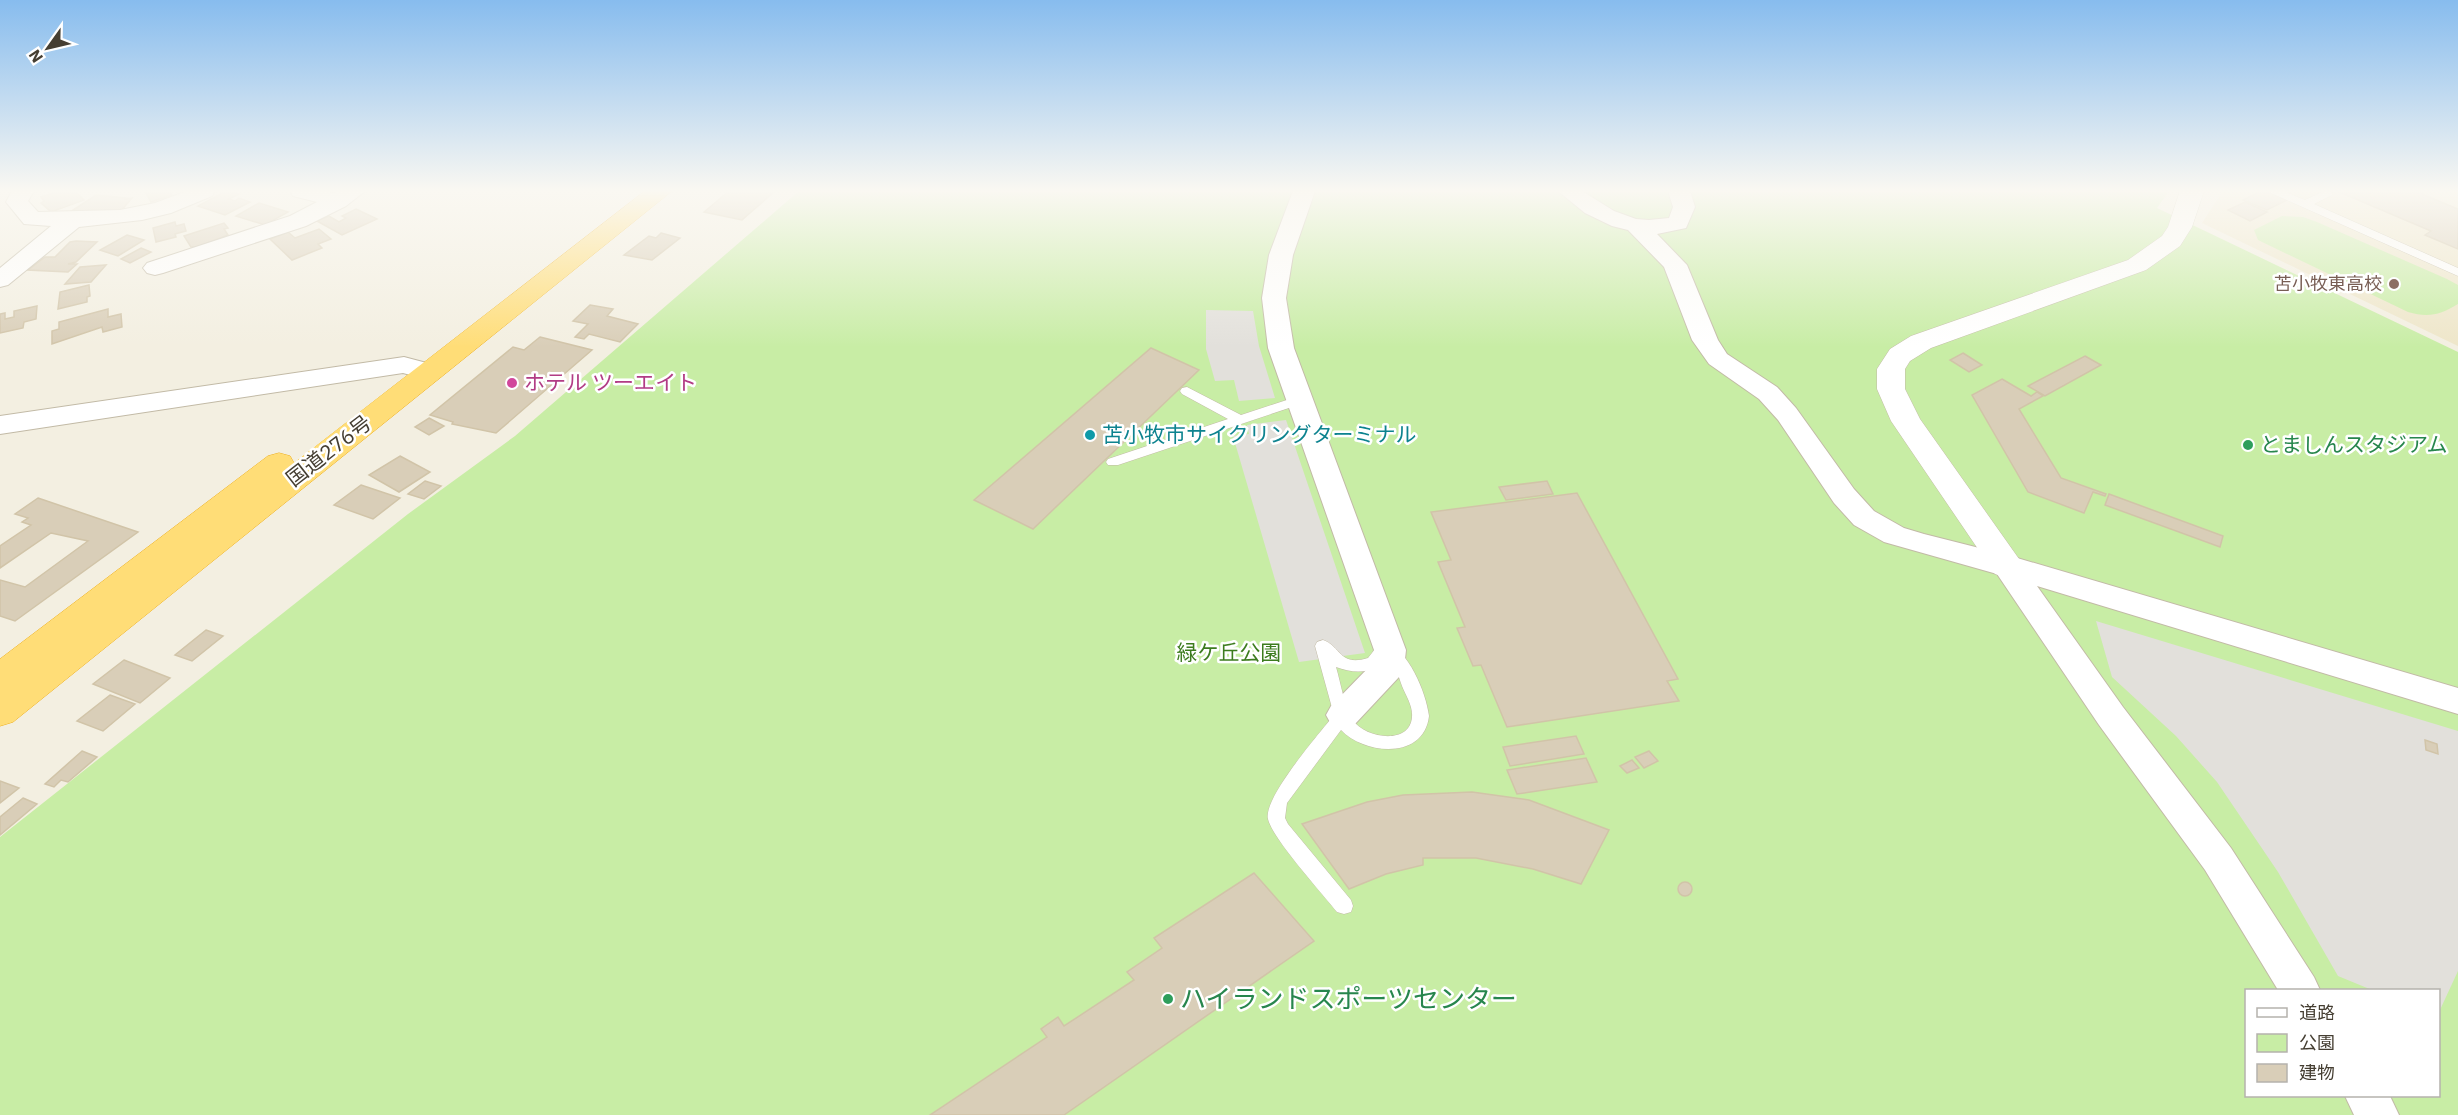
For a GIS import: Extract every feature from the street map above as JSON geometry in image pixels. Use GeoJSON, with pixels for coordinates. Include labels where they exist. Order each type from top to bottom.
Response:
{"type":"FeatureCollection","features":[{"type":"Feature","properties":{"kind":"highway","name":"国道276号"},"geometry":{"type":"LineString","coordinates":[[0,712],[567,243]]}},
{"type":"Feature","properties":{"kind":"highway","name":"国道276号"},"geometry":{"type":"LineString","coordinates":[[0,678],[589,243]]}},
{"type":"Feature","properties":{"kind":"street"},"geometry":{"type":"LineString","coordinates":[[0,280],[9,264],[40,243]]}},
{"type":"Feature","properties":{"kind":"street"},"geometry":{"type":"LineString","coordinates":[[155,268],[231,243]]}},
{"type":"Feature","properties":{"kind":"street"},"geometry":{"type":"LineString","coordinates":[[1285,243],[1274,297],[1281,348],[1387,644],[1388,668],[1342,714]]}},
{"type":"Feature","properties":{"kind":"street"},"geometry":{"type":"LineString","coordinates":[[1653,243],[1675,265],[1705,340],[1718,359],[1768,393],[1787,414],[1845,496],[1864,518],[1894,535],[2007,566],[2458,701]]}},
{"type":"Feature","properties":{"kind":"street"},"geometry":{"type":"LineString","coordinates":[[2168,243],[2137,265],[1921,342],[1900,355],[1891,369],[1891,389],[1906,421],[2111,716],[2218,859],[2299,989]]}},
{"type":"Feature","properties":{"kind":"street"},"geometry":{"type":"LineString","coordinates":[[0,424],[416,369]]}},
{"type":"Feature","properties":{"kind":"street"},"geometry":{"type":"LineString","coordinates":[[2367,1097],[2379,1115]]}},
{"type":"Feature","properties":{"kind":"lane"},"geometry":{"type":"LineString","coordinates":[[2393,243],[2458,272]]}},
{"type":"Feature","properties":{"kind":"lane"},"geometry":{"type":"LineString","coordinates":[[1187,391],[1240,420]]}},
{"type":"Feature","properties":{"kind":"lane"},"geometry":{"type":"LineString","coordinates":[[1113,462],[1299,400]]}},
{"type":"Feature","properties":{"kind":"lane"},"geometry":{"type":"LineString","coordinates":[[1387,644],[1400,659],[1420,709],[1420,719],[1417,728],[1410,736],[1400,741],[1375,742],[1353,732],[1346,724],[1323,646],[1335,660],[1345,664],[1367,664],[1383,654],[1387,644]]}},
{"type":"Feature","properties":{"kind":"lane"},"geometry":{"type":"LineString","coordinates":[[1342,714],[1279,801],[1276,818],[1281,829],[1344,906]]}},
{"type":"Feature","properties":{"kind":"shaded area"},"geometry":{"type":"Polygon","coordinates":[[[2244,243],[2458,243],[2458,346],[2244,243]]]}},
{"type":"Feature","properties":{"kind":"shaded area"},"geometry":{"type":"Polygon","coordinates":[[[1206,310],[1253,311],[1259,346],[1275,398],[1239,401],[1234,380],[1215,381],[1206,349],[1206,310]]]}},
{"type":"Feature","properties":{"kind":"shaded area"},"geometry":{"type":"Polygon","coordinates":[[[1286,420],[1365,653],[1299,662],[1233,436],[1249,434],[1247,425],[1286,420]]]}},
{"type":"Feature","properties":{"kind":"shaded area"},"geometry":{"type":"Polygon","coordinates":[[[2096,621],[2458,731],[2458,971],[2440,1010],[2440,989],[2370,989],[2338,976],[2278,872],[2217,782],[2176,736],[2112,677],[2096,621]]]}},
{"type":"Feature","properties":{"kind":"green space","name":"緑ケ丘公園"},"geometry":{"type":"Polygon","coordinates":[[[739,243],[2230,243],[2458,352],[2458,1115],[0,1115],[0,837],[408,514],[515,436],[739,243]]]}},
{"type":"Feature","properties":{"kind":"green space"},"geometry":{"type":"Polygon","coordinates":[[[2264,243],[2365,243],[2458,285],[2458,304],[2434,314],[2422,315],[2408,312],[2264,243]]]}},
{"type":"Feature","properties":{"kind":"building"},"geometry":{"type":"Polygon","coordinates":[[[69,243],[96,243],[76,262],[68,264],[77,264],[68,272],[28,270],[45,257],[55,257],[69,243]]]}},
{"type":"Feature","properties":{"kind":"building"},"geometry":{"type":"Polygon","coordinates":[[[113,243],[139,243],[118,256],[100,250],[113,243]]]}},
{"type":"Feature","properties":{"kind":"building"},"geometry":{"type":"Polygon","coordinates":[[[188,243],[207,243],[197,247],[191,247],[188,243]]]}},
{"type":"Feature","properties":{"kind":"building"},"geometry":{"type":"Polygon","coordinates":[[[274,243],[321,243],[318,244],[322,248],[292,260],[274,243]]]}},
{"type":"Feature","properties":{"kind":"building"},"geometry":{"type":"Polygon","coordinates":[[[640,243],[674,243],[652,260],[624,255],[640,243]]]}},
{"type":"Feature","properties":{"kind":"building"},"geometry":{"type":"Polygon","coordinates":[[[2444,243],[2458,243],[2458,249],[2444,243]]]}},
{"type":"Feature","properties":{"kind":"building"},"geometry":{"type":"Polygon","coordinates":[[[141,248],[151,252],[130,263],[121,259],[141,248]]]}},
{"type":"Feature","properties":{"kind":"building"},"geometry":{"type":"Polygon","coordinates":[[[106,265],[91,282],[65,284],[80,267],[106,265]]]}},
{"type":"Feature","properties":{"kind":"building"},"geometry":{"type":"Polygon","coordinates":[[[89,285],[90,296],[87,297],[87,302],[58,309],[60,292],[89,285]]]}},
{"type":"Feature","properties":{"kind":"building"},"geometry":{"type":"Polygon","coordinates":[[[590,305],[613,309],[607,316],[638,324],[620,342],[589,334],[584,339],[575,337],[588,324],[573,321],[590,305]]]}},
{"type":"Feature","properties":{"kind":"building"},"geometry":{"type":"Polygon","coordinates":[[[37,306],[36,319],[24,322],[23,328],[0,333],[0,314],[5,313],[5,319],[14,317],[14,311],[37,306]]]}},
{"type":"Feature","properties":{"kind":"building"},"geometry":{"type":"Polygon","coordinates":[[[108,309],[108,317],[121,314],[122,327],[103,332],[102,327],[52,344],[52,331],[59,329],[59,322],[108,309]]]}},
{"type":"Feature","properties":{"kind":"building","name":"ホテル ツーエイト"},"geometry":{"type":"Polygon","coordinates":[[[540,337],[592,350],[496,433],[452,424],[453,422],[430,415],[513,347],[524,350],[540,337]]]}},
{"type":"Feature","properties":{"kind":"building","name":"苫小牧市サイクリングターミナル"},"geometry":{"type":"Polygon","coordinates":[[[1151,348],[1199,370],[1033,529],[974,500],[1151,348]]]}},
{"type":"Feature","properties":{"kind":"building"},"geometry":{"type":"Polygon","coordinates":[[[1963,353],[1982,365],[1969,372],[1950,360],[1963,353]]]}},
{"type":"Feature","properties":{"kind":"building"},"geometry":{"type":"Polygon","coordinates":[[[2085,356],[2101,365],[2045,396],[2028,386],[2085,356]]]}},
{"type":"Feature","properties":{"kind":"building"},"geometry":{"type":"Polygon","coordinates":[[[2002,379],[2031,396],[2037,392],[2043,396],[2019,409],[2061,478],[2106,494],[2105,496],[2093,492],[2084,513],[2028,492],[1972,395],[2002,379]]]}},
{"type":"Feature","properties":{"kind":"building"},"geometry":{"type":"Polygon","coordinates":[[[429,418],[444,426],[429,435],[415,427],[429,418]]]}},
{"type":"Feature","properties":{"kind":"building"},"geometry":{"type":"Polygon","coordinates":[[[400,456],[430,472],[399,492],[369,475],[400,456]]]}},
{"type":"Feature","properties":{"kind":"building"},"geometry":{"type":"Polygon","coordinates":[[[425,481],[441,486],[424,499],[408,494],[425,481]]]}},
{"type":"Feature","properties":{"kind":"building"},"geometry":{"type":"Polygon","coordinates":[[[1547,481],[1553,494],[1506,500],[1499,487],[1547,481]]]}},
{"type":"Feature","properties":{"kind":"building"},"geometry":{"type":"Polygon","coordinates":[[[361,485],[400,498],[373,519],[334,505],[361,485]]]}},
{"type":"Feature","properties":{"kind":"building"},"geometry":{"type":"Polygon","coordinates":[[[1577,493],[1678,679],[1667,681],[1679,701],[1507,727],[1481,665],[1473,666],[1457,628],[1465,627],[1438,562],[1451,560],[1431,512],[1577,493]]]}},
{"type":"Feature","properties":{"kind":"building"},"geometry":{"type":"Polygon","coordinates":[[[2109,494],[2223,536],[2220,547],[2105,505],[2109,494]]]}},
{"type":"Feature","properties":{"kind":"building"},"geometry":{"type":"Polygon","coordinates":[[[38,498],[138,532],[15,621],[0,616],[0,580],[25,587],[88,541],[51,533],[0,568],[0,546],[31,525],[22,522],[28,518],[15,514],[38,498]]]}},
{"type":"Feature","properties":{"kind":"building"},"geometry":{"type":"Polygon","coordinates":[[[206,630],[223,636],[192,661],[175,655],[206,630]]]}},
{"type":"Feature","properties":{"kind":"building"},"geometry":{"type":"Polygon","coordinates":[[[124,660],[170,678],[140,703],[93,684],[124,660]]]}},
{"type":"Feature","properties":{"kind":"building"},"geometry":{"type":"Polygon","coordinates":[[[110,695],[135,704],[103,731],[77,721],[110,695]]]}},
{"type":"Feature","properties":{"kind":"building"},"geometry":{"type":"Polygon","coordinates":[[[1576,736],[1584,754],[1510,766],[1503,747],[1576,736]]]}},
{"type":"Feature","properties":{"kind":"building"},"geometry":{"type":"Polygon","coordinates":[[[2425,740],[2437,744],[2438,754],[2426,750],[2425,740]]]}},
{"type":"Feature","properties":{"kind":"building"},"geometry":{"type":"Polygon","coordinates":[[[82,751],[97,757],[68,782],[61,780],[54,787],[45,784],[82,751]]]}},
{"type":"Feature","properties":{"kind":"building"},"geometry":{"type":"Polygon","coordinates":[[[1649,751],[1658,761],[1644,768],[1635,757],[1649,751]]]}},
{"type":"Feature","properties":{"kind":"building"},"geometry":{"type":"Polygon","coordinates":[[[1586,758],[1597,782],[1517,794],[1507,770],[1586,758]]]}},
{"type":"Feature","properties":{"kind":"building"},"geometry":{"type":"Polygon","coordinates":[[[1632,760],[1639,768],[1627,773],[1620,766],[1632,760]]]}},
{"type":"Feature","properties":{"kind":"building"},"geometry":{"type":"Polygon","coordinates":[[[0,781],[19,788],[0,803],[0,781]]]}},
{"type":"Feature","properties":{"kind":"building"},"geometry":{"type":"Polygon","coordinates":[[[1472,792],[1529,800],[1609,830],[1581,884],[1533,869],[1476,858],[1423,858],[1423,865],[1386,874],[1349,889],[1302,824],[1367,802],[1403,795],[1472,792]]]}},
{"type":"Feature","properties":{"kind":"building"},"geometry":{"type":"Polygon","coordinates":[[[23,798],[37,804],[0,835],[0,817],[23,798]]]}},
{"type":"Feature","properties":{"kind":"building","name":"ハイランドスポーツセンター"},"geometry":{"type":"Polygon","coordinates":[[[1254,873],[1314,941],[1064,1115],[930,1115],[1047,1037],[1041,1029],[1058,1017],[1064,1026],[1134,980],[1127,972],[1162,948],[1154,938],[1254,873]]]}},
{"type":"Feature","properties":{"kind":"building"},"geometry":{"type":"Polygon","coordinates":[[[1685,882],[1690,884],[1692,889],[1690,894],[1685,896],[1680,894],[1678,889],[1680,884],[1685,882]]]}},
{"type":"Feature","properties":{"kind":"place","name":"苫小牧東高校"},"geometry":{"type":"Point","coordinates":[2394,284]}},
{"type":"Feature","properties":{"kind":"place","name":"ホテル ツーエイト"},"geometry":{"type":"Point","coordinates":[512,383]}},
{"type":"Feature","properties":{"kind":"place","name":"苫小牧市サイクリングターミナル"},"geometry":{"type":"Point","coordinates":[1090,435]}},
{"type":"Feature","properties":{"kind":"place","name":"とましんスタジアム"},"geometry":{"type":"Point","coordinates":[2248,445]}},
{"type":"Feature","properties":{"kind":"place","name":"ハイランドスポーツセンター"},"geometry":{"type":"Point","coordinates":[1168,999]}}]}
